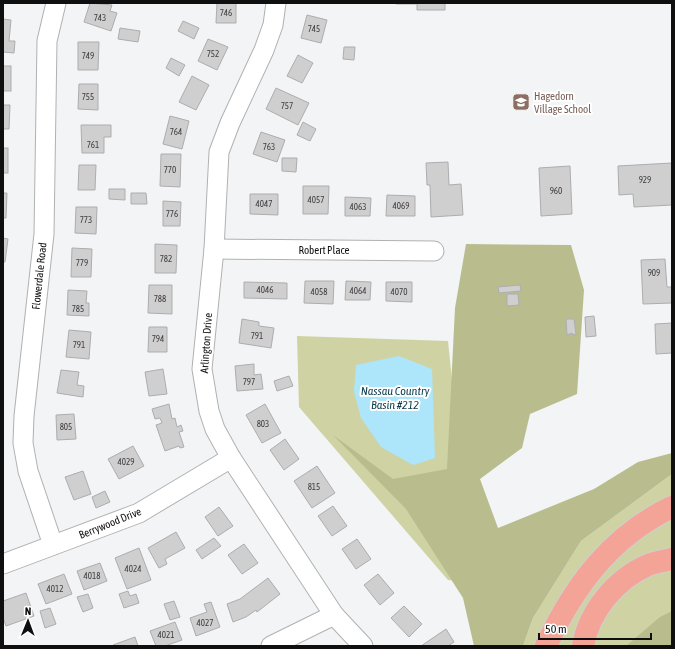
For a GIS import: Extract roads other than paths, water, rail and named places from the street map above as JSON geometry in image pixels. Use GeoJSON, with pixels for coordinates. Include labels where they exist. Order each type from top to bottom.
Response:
{"type":"FeatureCollection","features":[{"type":"Feature","properties":{"kind":"highway"},"geometry":{"type":"LineString","coordinates":[[546,646],[559,618],[580,584],[608,552],[636,529],[672,507]]}},
{"type":"Feature","properties":{"kind":"highway"},"geometry":{"type":"LineString","coordinates":[[583,646],[588,628],[595,613],[614,587],[650,564],[672,559]]}},
{"type":"Feature","properties":{"kind":"street","name":"Flowerdale Road"},"geometry":{"type":"LineString","coordinates":[[53,545],[28,471],[23,444],[24,416],[44,234],[47,40],[56,3]]}},
{"type":"Feature","properties":{"kind":"street","name":"Arlington Drive"},"geometry":{"type":"LineString","coordinates":[[276,3],[273,25],[264,50],[230,123],[219,152],[214,249],[202,369],[208,411],[215,429],[230,458],[334,615],[363,646]]}},
{"type":"Feature","properties":{"kind":"street","name":"Robert Place"},"geometry":{"type":"LineString","coordinates":[[214,249],[434,251]]}},
{"type":"Feature","properties":{"kind":"street","name":"Berrywood Drive"},"geometry":{"type":"LineString","coordinates":[[3,564],[139,513],[230,458]]}},
{"type":"Feature","properties":{"kind":"street"},"geometry":{"type":"LineString","coordinates":[[271,646],[334,615]]}},
{"type":"Feature","properties":{"kind":"water","name":"Nassau Country Basin #212"},"geometry":{"type":"Polygon","coordinates":[[[399,356],[432,369],[435,458],[413,465],[381,447],[361,418],[354,391],[356,365],[399,356]]]}},
{"type":"Feature","properties":{"kind":"place","name":"Hagedorn Village School"},"geometry":{"type":"Point","coordinates":[521,102]}}]}
